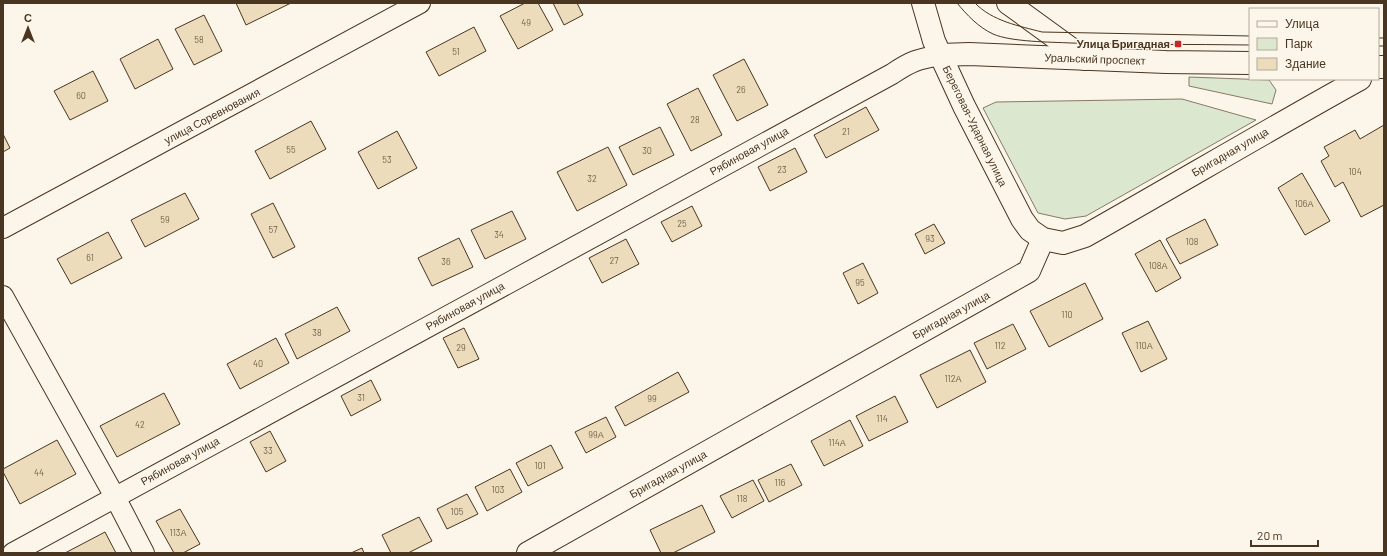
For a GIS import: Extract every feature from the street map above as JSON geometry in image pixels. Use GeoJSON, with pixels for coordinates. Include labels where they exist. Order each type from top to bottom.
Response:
{"type":"FeatureCollection","features":[{"type":"Feature","properties":{"kind":"main road","name":"Береговая-Ударная улица"},"geometry":{"type":"LineString","coordinates":[[923,3],[934,41],[964,106],[1022,219],[1030,230],[1043,239]]}},
{"type":"Feature","properties":{"kind":"main road"},"geometry":{"type":"LineString","coordinates":[[1011,4],[1085,59]]}},
{"type":"Feature","properties":{"kind":"main road","name":"Уральский проспект"},"geometry":{"type":"LineString","coordinates":[[941,55],[969,54],[1166,62],[1249,63]]}},
{"type":"Feature","properties":{"kind":"main road","name":"Бригадная улица"},"geometry":{"type":"LineString","coordinates":[[528,553],[1029,271],[1043,239],[1063,243],[1084,236],[1358,80]]}},
{"type":"Feature","properties":{"kind":"street","name":"улица Соревнования"},"geometry":{"type":"LineString","coordinates":[[3,228],[420,3]]}},
{"type":"Feature","properties":{"kind":"street","name":"Рябиновая улица"},"geometry":{"type":"LineString","coordinates":[[13,553],[878,81],[908,63],[941,55]]}},
{"type":"Feature","properties":{"kind":"street"},"geometry":{"type":"LineString","coordinates":[[3,296],[115,497],[144,553]]}},
{"type":"Feature","properties":{"kind":"green space"},"geometry":{"type":"Polygon","coordinates":[[[1189,77],[1269,80],[1276,90],[1272,104],[1189,86],[1189,77]]]}},
{"type":"Feature","properties":{"kind":"green space"},"geometry":{"type":"Polygon","coordinates":[[[1182,99],[1256,120],[1086,216],[1065,219],[1038,213],[983,108],[996,102],[1182,99]]]}},
{"type":"Feature","properties":{"kind":"building"},"geometry":{"type":"Polygon","coordinates":[[[236,3],[291,3],[246,25],[236,3]]]}},
{"type":"Feature","properties":{"kind":"building"},"geometry":{"type":"Polygon","coordinates":[[[525,3],[538,3],[553,30],[518,49],[500,16],[525,3]]]}},
{"type":"Feature","properties":{"kind":"building"},"geometry":{"type":"Polygon","coordinates":[[[553,3],[577,3],[583,15],[564,25],[553,3]]]}},
{"type":"Feature","properties":{"kind":"building"},"geometry":{"type":"Polygon","coordinates":[[[204,15],[222,51],[194,65],[175,29],[204,15]]]}},
{"type":"Feature","properties":{"kind":"building"},"geometry":{"type":"Polygon","coordinates":[[[474,27],[486,51],[439,76],[426,52],[474,27]]]}},
{"type":"Feature","properties":{"kind":"building"},"geometry":{"type":"Polygon","coordinates":[[[158,39],[173,69],[135,89],[120,59],[158,39]]]}},
{"type":"Feature","properties":{"kind":"building"},"geometry":{"type":"Polygon","coordinates":[[[744,59],[768,105],[737,121],[713,75],[744,59]]]}},
{"type":"Feature","properties":{"kind":"building"},"geometry":{"type":"Polygon","coordinates":[[[93,71],[108,101],[70,120],[54,91],[93,71]]]}},
{"type":"Feature","properties":{"kind":"building"},"geometry":{"type":"Polygon","coordinates":[[[698,88],[722,135],[691,151],[667,104],[698,88]]]}},
{"type":"Feature","properties":{"kind":"building"},"geometry":{"type":"Polygon","coordinates":[[[866,107],[879,130],[826,158],[814,135],[866,107]]]}},
{"type":"Feature","properties":{"kind":"building"},"geometry":{"type":"Polygon","coordinates":[[[311,121],[326,149],[270,179],[255,151],[311,121]]]}},
{"type":"Feature","properties":{"kind":"building"},"geometry":{"type":"Polygon","coordinates":[[[1384,125],[1384,205],[1361,217],[1343,182],[1335,187],[1321,161],[1329,156],[1324,147],[1355,130],[1360,139],[1384,125]]]}},
{"type":"Feature","properties":{"kind":"building"},"geometry":{"type":"Polygon","coordinates":[[[660,127],[674,155],[633,175],[619,147],[660,127]]]}},
{"type":"Feature","properties":{"kind":"building"},"geometry":{"type":"Polygon","coordinates":[[[397,131],[417,168],[378,189],[358,152],[397,131]]]}},
{"type":"Feature","properties":{"kind":"building"},"geometry":{"type":"Polygon","coordinates":[[[3,134],[10,148],[3,152],[3,134]]]}},
{"type":"Feature","properties":{"kind":"building"},"geometry":{"type":"Polygon","coordinates":[[[608,147],[627,185],[577,211],[557,172],[608,147]]]}},
{"type":"Feature","properties":{"kind":"building"},"geometry":{"type":"Polygon","coordinates":[[[795,148],[807,172],[770,191],[758,167],[795,148]]]}},
{"type":"Feature","properties":{"kind":"building"},"geometry":{"type":"Polygon","coordinates":[[[1302,173],[1330,221],[1305,235],[1278,188],[1302,173]]]}},
{"type":"Feature","properties":{"kind":"building"},"geometry":{"type":"Polygon","coordinates":[[[185,193],[199,219],[145,247],[131,220],[185,193]]]}},
{"type":"Feature","properties":{"kind":"building"},"geometry":{"type":"Polygon","coordinates":[[[273,203],[295,247],[273,258],[251,214],[273,203]]]}},
{"type":"Feature","properties":{"kind":"building"},"geometry":{"type":"Polygon","coordinates":[[[692,206],[702,226],[672,242],[661,222],[692,206]]]}},
{"type":"Feature","properties":{"kind":"building"},"geometry":{"type":"Polygon","coordinates":[[[512,211],[526,239],[485,259],[471,230],[512,211]]]}},
{"type":"Feature","properties":{"kind":"building"},"geometry":{"type":"Polygon","coordinates":[[[1205,219],[1218,245],[1180,264],[1166,239],[1205,219]]]}},
{"type":"Feature","properties":{"kind":"building"},"geometry":{"type":"Polygon","coordinates":[[[934,224],[945,243],[925,254],[915,234],[934,224]]]}},
{"type":"Feature","properties":{"kind":"building"},"geometry":{"type":"Polygon","coordinates":[[[108,232],[122,258],[71,284],[57,259],[108,232]]]}},
{"type":"Feature","properties":{"kind":"building"},"geometry":{"type":"Polygon","coordinates":[[[459,238],[473,267],[432,286],[418,258],[459,238]]]}},
{"type":"Feature","properties":{"kind":"building"},"geometry":{"type":"Polygon","coordinates":[[[626,239],[639,264],[602,283],[589,258],[626,239]]]}},
{"type":"Feature","properties":{"kind":"building"},"geometry":{"type":"Polygon","coordinates":[[[1160,240],[1181,278],[1156,292],[1135,254],[1160,240]]]}},
{"type":"Feature","properties":{"kind":"building"},"geometry":{"type":"Polygon","coordinates":[[[863,263],[878,293],[858,304],[843,273],[863,263]]]}},
{"type":"Feature","properties":{"kind":"building"},"geometry":{"type":"Polygon","coordinates":[[[1085,283],[1103,319],[1049,347],[1030,311],[1085,283]]]}},
{"type":"Feature","properties":{"kind":"building"},"geometry":{"type":"Polygon","coordinates":[[[337,307],[350,331],[297,359],[285,334],[337,307]]]}},
{"type":"Feature","properties":{"kind":"building"},"geometry":{"type":"Polygon","coordinates":[[[1148,321],[1167,359],[1141,372],[1122,333],[1148,321]]]}},
{"type":"Feature","properties":{"kind":"building"},"geometry":{"type":"Polygon","coordinates":[[[1013,324],[1026,349],[987,369],[974,343],[1013,324]]]}},
{"type":"Feature","properties":{"kind":"building"},"geometry":{"type":"Polygon","coordinates":[[[464,328],[479,359],[458,368],[443,338],[464,328]]]}},
{"type":"Feature","properties":{"kind":"building"},"geometry":{"type":"Polygon","coordinates":[[[276,338],[289,363],[240,389],[227,364],[276,338]]]}},
{"type":"Feature","properties":{"kind":"building"},"geometry":{"type":"Polygon","coordinates":[[[970,350],[986,382],[937,408],[920,375],[970,350]]]}},
{"type":"Feature","properties":{"kind":"building"},"geometry":{"type":"Polygon","coordinates":[[[678,372],[689,392],[625,426],[615,407],[678,372]]]}},
{"type":"Feature","properties":{"kind":"building"},"geometry":{"type":"Polygon","coordinates":[[[371,380],[381,400],[351,416],[341,396],[371,380]]]}},
{"type":"Feature","properties":{"kind":"building"},"geometry":{"type":"Polygon","coordinates":[[[164,393],[180,424],[117,457],[100,426],[164,393]]]}},
{"type":"Feature","properties":{"kind":"building"},"geometry":{"type":"Polygon","coordinates":[[[895,396],[908,422],[869,441],[856,416],[895,396]]]}},
{"type":"Feature","properties":{"kind":"building"},"geometry":{"type":"Polygon","coordinates":[[[606,417],[616,437],[586,453],[575,432],[606,417]]]}},
{"type":"Feature","properties":{"kind":"building"},"geometry":{"type":"Polygon","coordinates":[[[850,420],[863,446],[824,466],[811,441],[850,420]]]}},
{"type":"Feature","properties":{"kind":"building"},"geometry":{"type":"Polygon","coordinates":[[[270,431],[286,461],[266,472],[250,442],[270,431]]]}},
{"type":"Feature","properties":{"kind":"building"},"geometry":{"type":"Polygon","coordinates":[[[57,440],[76,474],[20,504],[3,472],[3,469],[57,440]]]}},
{"type":"Feature","properties":{"kind":"building"},"geometry":{"type":"Polygon","coordinates":[[[551,445],[563,468],[528,486],[516,463],[551,445]]]}},
{"type":"Feature","properties":{"kind":"building"},"geometry":{"type":"Polygon","coordinates":[[[791,464],[802,485],[769,502],[758,480],[791,464]]]}},
{"type":"Feature","properties":{"kind":"building"},"geometry":{"type":"Polygon","coordinates":[[[510,469],[522,492],[487,511],[475,487],[510,469]]]}},
{"type":"Feature","properties":{"kind":"building"},"geometry":{"type":"Polygon","coordinates":[[[753,480],[764,501],[732,518],[720,496],[753,480]]]}},
{"type":"Feature","properties":{"kind":"building"},"geometry":{"type":"Polygon","coordinates":[[[467,494],[478,514],[447,529],[437,509],[467,494]]]}},
{"type":"Feature","properties":{"kind":"building"},"geometry":{"type":"Polygon","coordinates":[[[702,505],[715,532],[673,553],[661,553],[650,530],[702,505]]]}},
{"type":"Feature","properties":{"kind":"building"},"geometry":{"type":"Polygon","coordinates":[[[180,509],[200,544],[183,553],[174,553],[156,521],[180,509]]]}},
{"type":"Feature","properties":{"kind":"building"},"geometry":{"type":"Polygon","coordinates":[[[419,517],[432,541],[408,553],[391,553],[382,535],[419,517]]]}},
{"type":"Feature","properties":{"kind":"building"},"geometry":{"type":"Polygon","coordinates":[[[105,532],[116,553],[65,553],[105,532]]]}},
{"type":"Feature","properties":{"kind":"building"},"geometry":{"type":"Polygon","coordinates":[[[362,548],[364,553],[351,553],[362,548]]]}},
{"type":"Feature","properties":{"kind":"tram line"},"geometry":{"type":"LineString","coordinates":[[957,3],[982,28],[993,34],[1010,39],[1093,44],[1249,45]]}},
{"type":"Feature","properties":{"kind":"tram line"},"geometry":{"type":"LineString","coordinates":[[975,3],[998,19],[1042,32],[1249,36]]}},
{"type":"Feature","properties":{"kind":"tram line"},"geometry":{"type":"LineString","coordinates":[[1379,38],[1384,38]]}},
{"type":"Feature","properties":{"kind":"tram line"},"geometry":{"type":"LineString","coordinates":[[1379,46],[1384,46]]}},
{"type":"Feature","properties":{"kind":"place","name":"Улица Бригадная"},"geometry":{"type":"Point","coordinates":[1178,44]}}]}
